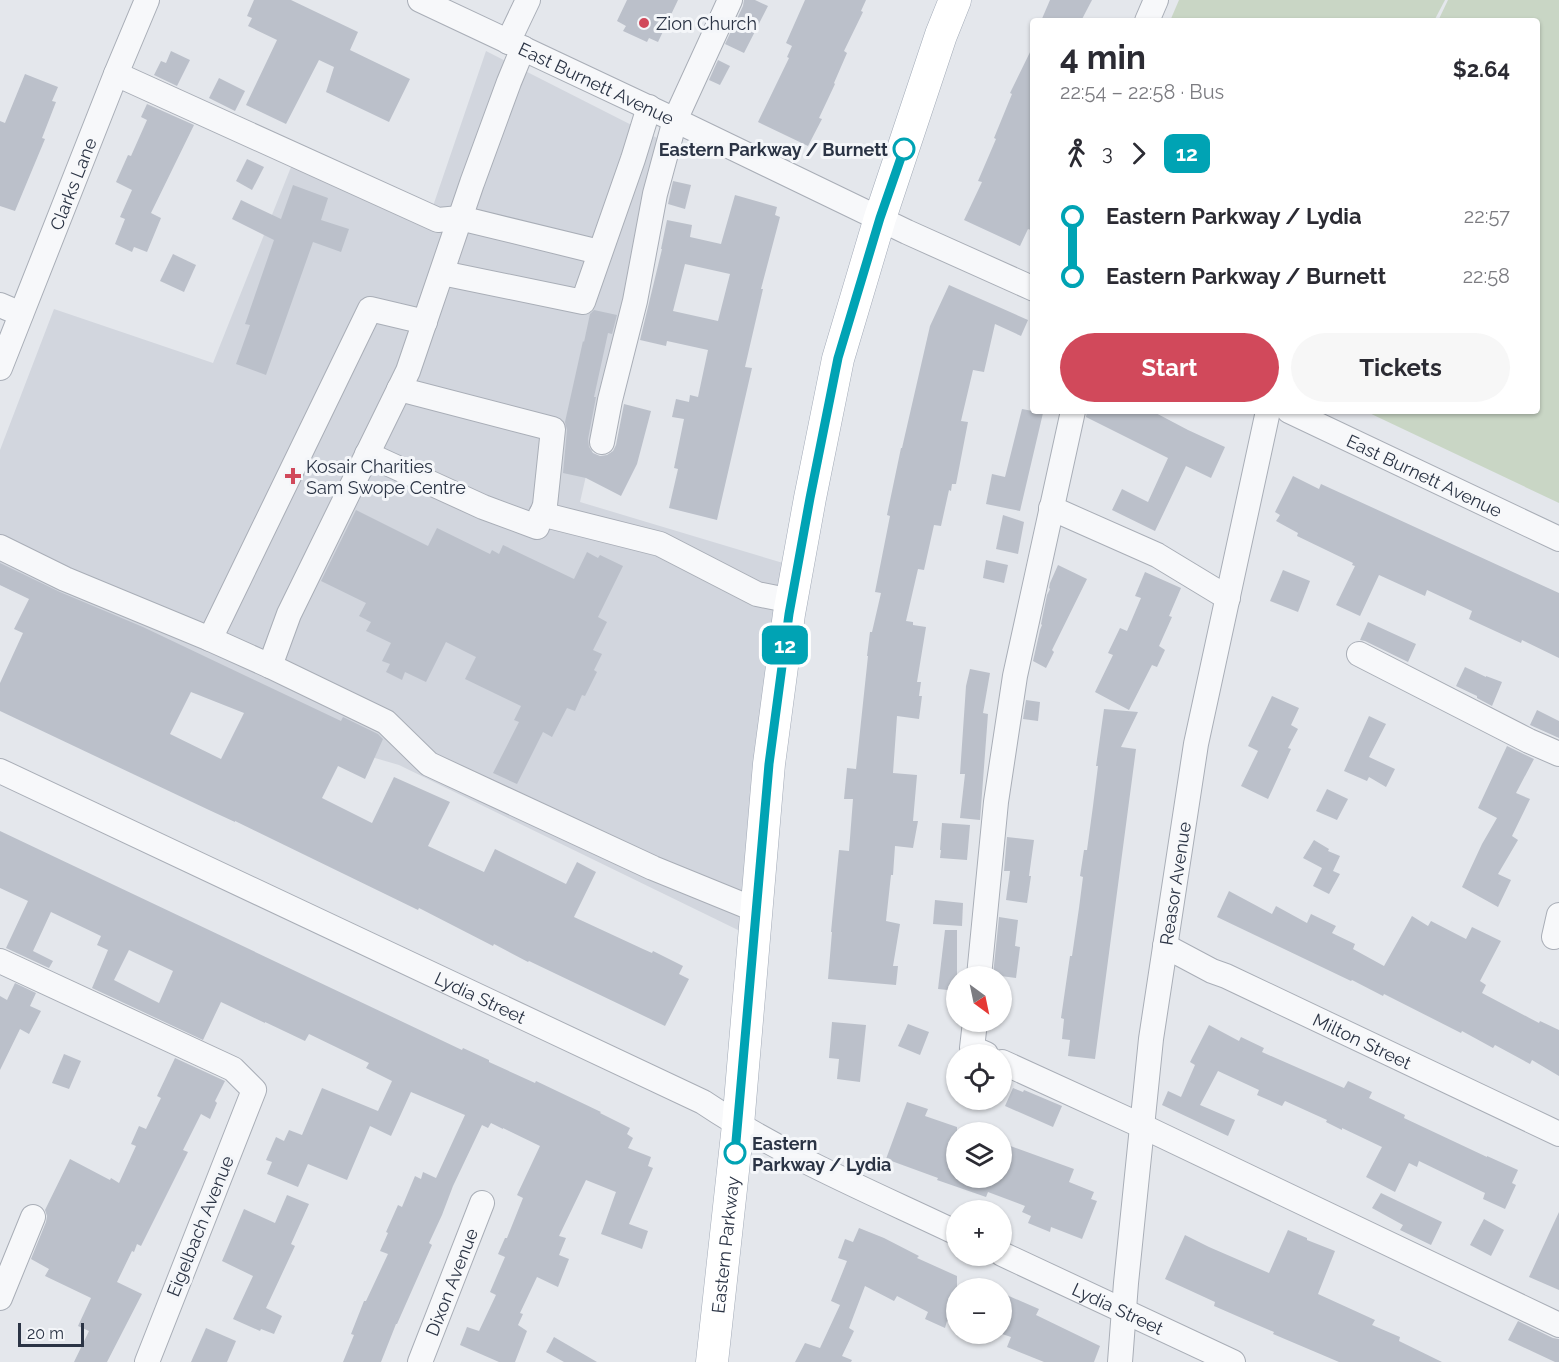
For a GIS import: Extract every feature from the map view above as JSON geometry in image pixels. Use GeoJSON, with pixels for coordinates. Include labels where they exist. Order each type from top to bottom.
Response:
{"type":"FeatureCollection","features":[{"type":"Feature","properties":{"kind":"main road","name":"Eastern Parkway"},"geometry":{"type":"LineString","coordinates":[[712,1362],[738,1125],[769,764],[792,601],[810,498],[838,358],[880,218],[941,35],[956,0]]}},
{"type":"Feature","properties":{"kind":"street","name":"Clarks Lane"},"geometry":{"type":"LineString","coordinates":[[0,368],[11,310],[147,0]]}},
{"type":"Feature","properties":{"kind":"street","name":"East Burnett Avenue"},"geometry":{"type":"LineString","coordinates":[[420,0],[908,232],[1030,287]]}},
{"type":"Feature","properties":{"kind":"street"},"geometry":{"type":"LineString","coordinates":[[270,666],[289,614],[408,371],[509,82],[528,0]]}},
{"type":"Feature","properties":{"kind":"street"},"geometry":{"type":"LineString","coordinates":[[602,442],[635,301],[655,194],[675,120],[730,0]]}},
{"type":"Feature","properties":{"kind":"street"},"geometry":{"type":"LineString","coordinates":[[1148,18],[1156,0]]}},
{"type":"Feature","properties":{"kind":"street"},"geometry":{"type":"LineString","coordinates":[[116,74],[438,220],[460,218],[600,252]]}},
{"type":"Feature","properties":{"kind":"street"},"geometry":{"type":"LineString","coordinates":[[442,273],[583,302],[649,107]]}},
{"type":"Feature","properties":{"kind":"street"},"geometry":{"type":"LineString","coordinates":[[210,639],[370,309],[425,322]]}},
{"type":"Feature","properties":{"kind":"street"},"geometry":{"type":"LineString","coordinates":[[367,454],[483,507],[537,527],[545,505],[554,429],[399,389]]}},
{"type":"Feature","properties":{"kind":"street"},"geometry":{"type":"LineString","coordinates":[[980,966],[996,802],[1015,676],[1072,414]]}},
{"type":"Feature","properties":{"kind":"street","name":"Reasor Avenue"},"geometry":{"type":"LineString","coordinates":[[1120,1362],[1151,1039],[1192,765],[1267,414]]}},
{"type":"Feature","properties":{"kind":"street","name":"East Burnett Avenue"},"geometry":{"type":"LineString","coordinates":[[1295,414],[1559,539]]}},
{"type":"Feature","properties":{"kind":"street"},"geometry":{"type":"LineString","coordinates":[[1052,508],[1157,555],[1228,598]]}},
{"type":"Feature","properties":{"kind":"street"},"geometry":{"type":"LineString","coordinates":[[539,519],[660,544],[757,594],[792,601]]}},
{"type":"Feature","properties":{"kind":"street"},"geometry":{"type":"LineString","coordinates":[[0,547],[65,579],[270,666],[386,722],[429,764],[653,868],[756,910]]}},
{"type":"Feature","properties":{"kind":"street"},"geometry":{"type":"LineString","coordinates":[[1359,654],[1559,754]]}},
{"type":"Feature","properties":{"kind":"street","name":"Lydia Street"},"geometry":{"type":"LineString","coordinates":[[0,771],[703,1102],[779,1149],[946,1228]]}},
{"type":"Feature","properties":{"kind":"street","name":"Milton Street"},"geometry":{"type":"LineString","coordinates":[[1165,946],[1559,1134]]}},
{"type":"Feature","properties":{"kind":"street","name":"Eigelbach Avenue"},"geometry":{"type":"LineString","coordinates":[[0,961],[232,1070],[254,1090],[147,1362]]}},
{"type":"Feature","properties":{"kind":"street"},"geometry":{"type":"LineString","coordinates":[[1012,1067],[1559,1324]]}},
{"type":"Feature","properties":{"kind":"street","name":"Dixon Avenue"},"geometry":{"type":"LineString","coordinates":[[420,1362],[482,1203]]}},
{"type":"Feature","properties":{"kind":"street"},"geometry":{"type":"LineString","coordinates":[[0,1298],[33,1217]]}},
{"type":"Feature","properties":{"kind":"street","name":"Lydia Street"},"geometry":{"type":"LineString","coordinates":[[1012,1259],[1233,1362]]}},
{"type":"Feature","properties":{"kind":"shaded area","name":"Kosair Charities Sam Swope Centre"},"geometry":{"type":"Polygon","coordinates":[[[486,51],[663,141],[580,502],[783,563],[740,931],[399,765],[375,758],[0,585],[0,450],[54,309],[213,363],[299,147],[432,209],[486,51]]]}},
{"type":"Feature","properties":{"kind":"green space"},"geometry":{"type":"Polygon","coordinates":[[[1179,0],[1445,0],[1436,18],[1171,18],[1179,0]]]}},
{"type":"Feature","properties":{"kind":"green space"},"geometry":{"type":"Polygon","coordinates":[[[1448,0],[1559,0],[1559,503],[1371,414],[1540,414],[1540,18],[1439,18],[1448,0]]]}},
{"type":"Feature","properties":{"kind":"building"},"geometry":{"type":"Polygon","coordinates":[[[254,0],[291,0],[358,32],[350,50],[410,79],[389,122],[326,92],[334,67],[319,60],[286,124],[246,105],[277,40],[248,26],[252,18],[247,16],[254,0]]]}},
{"type":"Feature","properties":{"kind":"building","name":"Zion Church"},"geometry":{"type":"Polygon","coordinates":[[[627,0],[678,0],[658,42],[649,38],[647,42],[623,31],[626,26],[617,21],[627,0]]]}},
{"type":"Feature","properties":{"kind":"building"},"geometry":{"type":"Polygon","coordinates":[[[744,0],[755,0],[768,6],[744,53],[725,44],[744,0]]]}},
{"type":"Feature","properties":{"kind":"building"},"geometry":{"type":"Polygon","coordinates":[[[805,0],[866,0],[861,11],[863,12],[844,51],[847,53],[835,84],[819,118],[822,119],[808,146],[758,122],[789,58],[787,57],[792,46],[786,43],[805,0]]]}},
{"type":"Feature","properties":{"kind":"building"},"geometry":{"type":"Polygon","coordinates":[[[1050,0],[1092,0],[1083,18],[1042,18],[1050,0]]]}},
{"type":"Feature","properties":{"kind":"building"},"geometry":{"type":"Polygon","coordinates":[[[171,51],[190,60],[177,86],[154,75],[161,61],[166,63],[171,51]]]}},
{"type":"Feature","properties":{"kind":"building"},"geometry":{"type":"Polygon","coordinates":[[[1030,52],[1030,230],[1028,229],[1020,246],[964,220],[982,182],[978,181],[996,139],[994,138],[1012,94],[1010,93],[1030,52]]]}},
{"type":"Feature","properties":{"kind":"building"},"geometry":{"type":"Polygon","coordinates":[[[718,60],[730,66],[720,85],[709,80],[718,60]]]}},
{"type":"Feature","properties":{"kind":"building"},"geometry":{"type":"Polygon","coordinates":[[[25,74],[58,87],[52,101],[56,102],[42,138],[45,139],[15,211],[0,206],[0,121],[5,123],[25,74]]]}},
{"type":"Feature","properties":{"kind":"building"},"geometry":{"type":"Polygon","coordinates":[[[219,78],[245,91],[235,111],[209,98],[219,78]]]}},
{"type":"Feature","properties":{"kind":"building"},"geometry":{"type":"Polygon","coordinates":[[[147,104],[194,125],[151,213],[161,218],[147,252],[134,247],[132,252],[115,244],[125,219],[120,217],[132,190],[116,182],[147,120],[141,117],[147,104]]]}},
{"type":"Feature","properties":{"kind":"building"},"geometry":{"type":"Polygon","coordinates":[[[247,159],[264,167],[252,190],[236,181],[247,159]]]}},
{"type":"Feature","properties":{"kind":"building"},"geometry":{"type":"Polygon","coordinates":[[[673,181],[691,185],[685,209],[668,204],[673,181]]]}},
{"type":"Feature","properties":{"kind":"building"},"geometry":{"type":"Polygon","coordinates":[[[293,185],[328,198],[321,220],[349,229],[341,252],[313,242],[266,375],[236,364],[250,325],[245,324],[274,240],[232,219],[241,200],[281,219],[293,185]]]}},
{"type":"Feature","properties":{"kind":"building"},"geometry":{"type":"Polygon","coordinates":[[[735,195],[777,207],[775,215],[780,217],[761,289],[763,289],[745,367],[752,368],[717,520],[669,508],[678,469],[674,468],[684,419],[672,417],[676,399],[689,402],[690,395],[698,397],[708,350],[667,341],[666,346],[640,340],[667,220],[692,225],[690,237],[721,244],[735,195]],[[685,264],[673,311],[718,321],[730,274],[685,264]]]}},
{"type":"Feature","properties":{"kind":"building"},"geometry":{"type":"Polygon","coordinates":[[[173,254],[196,265],[184,292],[160,281],[173,254]]]}},
{"type":"Feature","properties":{"kind":"building"},"geometry":{"type":"Polygon","coordinates":[[[949,285],[1028,320],[1021,336],[995,324],[984,372],[973,370],[961,421],[968,422],[956,484],[952,484],[951,491],[949,490],[941,526],[934,525],[924,570],[918,569],[906,621],[913,622],[913,625],[926,627],[917,682],[921,682],[919,696],[922,696],[919,719],[897,716],[893,773],[917,775],[913,821],[918,821],[913,848],[895,846],[893,875],[891,875],[886,921],[900,924],[893,966],[898,966],[896,985],[828,979],[839,850],[849,851],[853,799],[844,799],[847,768],[856,769],[870,632],[872,632],[881,593],[875,592],[890,516],[887,515],[930,326],[949,285]]]}},
{"type":"Feature","properties":{"kind":"building"},"geometry":{"type":"Polygon","coordinates":[[[594,310],[617,315],[612,334],[608,333],[594,397],[596,397],[588,439],[589,447],[593,453],[600,456],[613,451],[624,404],[651,411],[637,464],[621,496],[586,478],[563,473],[567,430],[565,422],[583,341],[590,314],[594,310]]]}},
{"type":"Feature","properties":{"kind":"building"},"geometry":{"type":"Polygon","coordinates":[[[1022,409],[1030,411],[1030,414],[1043,414],[1020,511],[986,504],[992,474],[1005,477],[1022,409]]]}},
{"type":"Feature","properties":{"kind":"building"},"geometry":{"type":"Polygon","coordinates":[[[1086,414],[1158,414],[1225,447],[1211,478],[1186,466],[1155,531],[1112,510],[1122,489],[1148,502],[1168,458],[1086,417],[1086,414]]]}},
{"type":"Feature","properties":{"kind":"building"},"geometry":{"type":"Polygon","coordinates":[[[1293,476],[1319,489],[1321,484],[1559,593],[1559,658],[1522,640],[1521,643],[1469,619],[1472,611],[1427,590],[1425,596],[1379,575],[1360,616],[1336,605],[1355,566],[1352,565],[1353,563],[1297,536],[1298,533],[1276,521],[1280,515],[1275,512],[1293,476]]]}},
{"type":"Feature","properties":{"kind":"building"},"geometry":{"type":"Polygon","coordinates":[[[356,510],[428,546],[437,528],[490,554],[492,550],[499,554],[503,545],[574,579],[587,552],[598,558],[600,555],[623,566],[598,617],[607,622],[593,650],[602,654],[594,670],[597,672],[575,711],[567,708],[552,737],[543,732],[517,784],[493,773],[519,722],[514,720],[521,706],[465,679],[476,657],[446,642],[426,682],[405,672],[402,680],[386,672],[390,664],[382,661],[391,643],[366,631],[371,622],[359,616],[366,603],[321,581],[356,510]]]}},
{"type":"Feature","properties":{"kind":"building"},"geometry":{"type":"Polygon","coordinates":[[[1003,515],[1024,522],[1018,554],[996,549],[1003,515]]]}},
{"type":"Feature","properties":{"kind":"building"},"geometry":{"type":"Polygon","coordinates":[[[986,560],[1008,565],[1004,583],[983,578],[986,560]]]}},
{"type":"Feature","properties":{"kind":"building"},"geometry":{"type":"Polygon","coordinates":[[[0,563],[60,592],[143,627],[341,721],[343,717],[378,734],[383,739],[365,779],[338,766],[322,798],[372,823],[394,777],[450,802],[428,846],[484,872],[495,849],[566,884],[577,862],[596,872],[574,917],[683,966],[679,974],[689,979],[665,1026],[0,711],[0,683],[23,633],[14,629],[29,599],[0,585],[0,563]],[[191,692],[170,734],[221,759],[244,713],[191,692]]]}},
{"type":"Feature","properties":{"kind":"building"},"geometry":{"type":"Polygon","coordinates":[[[1058,565],[1087,579],[1052,650],[1054,652],[1046,668],[1033,661],[1050,583],[1058,565]]]}},
{"type":"Feature","properties":{"kind":"building"},"geometry":{"type":"Polygon","coordinates":[[[1283,570],[1310,581],[1298,612],[1270,601],[1283,570]]]}},
{"type":"Feature","properties":{"kind":"building"},"geometry":{"type":"Polygon","coordinates":[[[1145,572],[1181,588],[1169,616],[1172,617],[1159,646],[1165,650],[1157,667],[1152,665],[1129,710],[1095,692],[1113,655],[1108,653],[1120,628],[1127,631],[1141,598],[1135,596],[1145,572]]]}},
{"type":"Feature","properties":{"kind":"building"},"geometry":{"type":"Polygon","coordinates":[[[1368,622],[1416,644],[1408,662],[1360,640],[1368,622]]]}},
{"type":"Feature","properties":{"kind":"building"},"geometry":{"type":"Polygon","coordinates":[[[1465,667],[1502,682],[1492,706],[1456,686],[1465,667]]]}},
{"type":"Feature","properties":{"kind":"building"},"geometry":{"type":"Polygon","coordinates":[[[970,669],[990,673],[983,713],[988,714],[980,820],[960,818],[965,774],[960,774],[966,686],[970,669]]]}},
{"type":"Feature","properties":{"kind":"building"},"geometry":{"type":"Polygon","coordinates":[[[1272,696],[1299,708],[1291,725],[1298,729],[1268,799],[1241,786],[1258,751],[1248,746],[1272,696]]]}},
{"type":"Feature","properties":{"kind":"building"},"geometry":{"type":"Polygon","coordinates":[[[1026,700],[1040,702],[1038,721],[1023,719],[1026,700]]]}},
{"type":"Feature","properties":{"kind":"building"},"geometry":{"type":"Polygon","coordinates":[[[1104,709],[1138,712],[1121,747],[1136,749],[1095,1059],[1068,1056],[1070,1040],[1062,1039],[1064,1019],[1061,1018],[1079,908],[1083,877],[1080,876],[1084,850],[1087,850],[1104,709]]]}},
{"type":"Feature","properties":{"kind":"building"},"geometry":{"type":"Polygon","coordinates":[[[1537,710],[1559,721],[1559,738],[1530,725],[1537,710]]]}},
{"type":"Feature","properties":{"kind":"building"},"geometry":{"type":"Polygon","coordinates":[[[1369,716],[1386,724],[1369,757],[1395,769],[1386,787],[1369,777],[1367,781],[1344,771],[1369,716]]]}},
{"type":"Feature","properties":{"kind":"building"},"geometry":{"type":"Polygon","coordinates":[[[1507,746],[1534,759],[1516,793],[1530,799],[1512,836],[1518,840],[1498,874],[1511,880],[1498,907],[1462,887],[1497,818],[1478,808],[1507,746]]]}},
{"type":"Feature","properties":{"kind":"building"},"geometry":{"type":"Polygon","coordinates":[[[1327,789],[1348,799],[1337,820],[1316,811],[1327,789]]]}},
{"type":"Feature","properties":{"kind":"building"},"geometry":{"type":"Polygon","coordinates":[[[942,823],[970,825],[967,860],[940,858],[942,823]]]}},
{"type":"Feature","properties":{"kind":"building"},"geometry":{"type":"Polygon","coordinates":[[[0,831],[462,1050],[463,1048],[535,1083],[536,1081],[630,1128],[627,1134],[633,1138],[628,1148],[651,1157],[648,1166],[653,1168],[629,1224],[648,1231],[642,1249],[601,1234],[616,1192],[586,1180],[559,1236],[566,1238],[559,1255],[569,1259],[558,1287],[537,1277],[520,1313],[523,1314],[518,1325],[527,1331],[515,1362],[499,1362],[460,1345],[467,1327],[479,1331],[496,1295],[490,1292],[505,1257],[498,1254],[523,1198],[517,1195],[540,1146],[491,1123],[488,1128],[482,1125],[453,1186],[429,1243],[432,1245],[381,1362],[343,1362],[364,1301],[388,1254],[380,1251],[398,1205],[402,1207],[415,1176],[421,1179],[423,1172],[436,1178],[465,1115],[411,1092],[391,1136],[370,1126],[347,1180],[308,1164],[298,1187],[267,1174],[272,1162],[266,1160],[276,1137],[284,1141],[289,1130],[302,1135],[322,1088],[378,1111],[392,1081],[366,1068],[369,1063],[309,1034],[305,1041],[221,1002],[203,1040],[92,988],[108,950],[97,945],[101,936],[51,912],[33,951],[53,961],[49,968],[6,948],[28,901],[0,888],[0,831]],[[129,950],[114,980],[159,1003],[173,971],[129,950]]]}},
{"type":"Feature","properties":{"kind":"building"},"geometry":{"type":"Polygon","coordinates":[[[1007,837],[1034,840],[1027,903],[1006,900],[1010,871],[1004,871],[1007,837]]]}},
{"type":"Feature","properties":{"kind":"building"},"geometry":{"type":"Polygon","coordinates":[[[1314,840],[1329,849],[1328,851],[1340,856],[1333,871],[1340,874],[1329,894],[1313,886],[1322,868],[1303,858],[1314,840]]]}},
{"type":"Feature","properties":{"kind":"building"},"geometry":{"type":"Polygon","coordinates":[[[1229,891],[1272,914],[1276,906],[1307,923],[1311,914],[1336,926],[1332,933],[1355,944],[1353,949],[1384,966],[1412,916],[1428,926],[1431,921],[1466,939],[1472,927],[1501,941],[1480,981],[1486,985],[1482,993],[1539,1023],[1540,1021],[1559,1030],[1559,1076],[1532,1060],[1530,1064],[1495,1045],[1493,1048],[1462,1031],[1461,1033],[1384,994],[1383,996],[1217,917],[1229,891]]]}},
{"type":"Feature","properties":{"kind":"building"},"geometry":{"type":"Polygon","coordinates":[[[935,900],[963,903],[962,926],[933,924],[935,900]]]}},
{"type":"Feature","properties":{"kind":"building"},"geometry":{"type":"Polygon","coordinates":[[[999,917],[1018,920],[1015,946],[1020,947],[1016,978],[1012,977],[1012,966],[994,966],[999,917]]]}},
{"type":"Feature","properties":{"kind":"building"},"geometry":{"type":"Polygon","coordinates":[[[945,930],[957,930],[957,966],[946,966],[946,990],[938,989],[945,930]]]}},
{"type":"Feature","properties":{"kind":"building"},"geometry":{"type":"Polygon","coordinates":[[[15,983],[36,993],[30,1006],[41,1011],[29,1034],[20,1029],[0,1070],[0,996],[7,1000],[15,983]]]}},
{"type":"Feature","properties":{"kind":"building"},"geometry":{"type":"Polygon","coordinates":[[[832,1022],[866,1025],[860,1082],[837,1079],[839,1059],[829,1058],[832,1022]]]}},
{"type":"Feature","properties":{"kind":"building"},"geometry":{"type":"Polygon","coordinates":[[[908,1024],[929,1032],[920,1055],[898,1046],[908,1024]]]}},
{"type":"Feature","properties":{"kind":"building"},"geometry":{"type":"Polygon","coordinates":[[[1209,1025],[1239,1041],[1241,1037],[1264,1048],[1262,1052],[1344,1088],[1348,1081],[1372,1092],[1369,1098],[1405,1115],[1404,1118],[1518,1170],[1512,1183],[1516,1185],[1505,1209],[1483,1199],[1485,1193],[1419,1161],[1417,1167],[1409,1163],[1395,1192],[1366,1177],[1382,1147],[1285,1101],[1282,1106],[1257,1095],[1259,1090],[1218,1071],[1200,1105],[1235,1120],[1228,1136],[1162,1105],[1168,1091],[1181,1097],[1195,1065],[1190,1062],[1209,1025]]]}},
{"type":"Feature","properties":{"kind":"building"},"geometry":{"type":"Polygon","coordinates":[[[64,1054],[81,1061],[69,1089],[52,1083],[64,1054]]]}},
{"type":"Feature","properties":{"kind":"building"},"geometry":{"type":"Polygon","coordinates":[[[175,1058],[225,1081],[215,1101],[217,1103],[210,1119],[201,1114],[183,1150],[188,1152],[141,1246],[137,1244],[134,1252],[132,1251],[117,1282],[142,1294],[107,1362],[74,1362],[89,1331],[78,1326],[91,1298],[45,1276],[49,1269],[31,1259],[46,1222],[45,1210],[70,1159],[119,1183],[136,1146],[131,1144],[139,1126],[146,1129],[161,1098],[157,1096],[175,1058]]]}},
{"type":"Feature","properties":{"kind":"building"},"geometry":{"type":"Polygon","coordinates":[[[1013,1088],[1023,1092],[1024,1090],[1062,1106],[1053,1127],[1012,1109],[1013,1088]]]}},
{"type":"Feature","properties":{"kind":"building"},"geometry":{"type":"Polygon","coordinates":[[[907,1102],[928,1109],[925,1116],[946,1123],[946,1183],[886,1159],[907,1102]]]}},
{"type":"Feature","properties":{"kind":"building"},"geometry":{"type":"Polygon","coordinates":[[[1012,1147],[1074,1169],[1069,1182],[1094,1192],[1091,1199],[1097,1201],[1082,1239],[1051,1227],[1050,1232],[1028,1223],[1031,1216],[1022,1212],[1025,1206],[1012,1200],[988,1192],[986,1197],[960,1188],[1012,1188],[1012,1147]]]}},
{"type":"Feature","properties":{"kind":"building"},"geometry":{"type":"Polygon","coordinates":[[[1381,1193],[1442,1222],[1431,1245],[1400,1230],[1403,1225],[1372,1208],[1381,1193]]]}},
{"type":"Feature","properties":{"kind":"building"},"geometry":{"type":"Polygon","coordinates":[[[287,1195],[309,1204],[291,1244],[295,1246],[266,1308],[282,1316],[274,1334],[261,1329],[260,1331],[233,1319],[253,1276],[222,1261],[244,1209],[275,1223],[287,1195]]]}},
{"type":"Feature","properties":{"kind":"building"},"geometry":{"type":"Polygon","coordinates":[[[1559,1212],[1559,1290],[1529,1277],[1559,1212]]]}},
{"type":"Feature","properties":{"kind":"building"},"geometry":{"type":"Polygon","coordinates":[[[1484,1219],[1504,1230],[1491,1256],[1470,1245],[1484,1219]]]}},
{"type":"Feature","properties":{"kind":"building"},"geometry":{"type":"Polygon","coordinates":[[[859,1228],[884,1238],[919,1256],[917,1258],[957,1276],[957,1278],[946,1278],[945,1328],[925,1319],[928,1312],[897,1296],[894,1301],[865,1286],[849,1328],[854,1331],[842,1356],[852,1360],[851,1362],[795,1362],[805,1343],[820,1348],[840,1305],[831,1301],[847,1261],[838,1258],[845,1239],[853,1242],[859,1228]]]}},
{"type":"Feature","properties":{"kind":"building"},"geometry":{"type":"Polygon","coordinates":[[[1288,1230],[1335,1251],[1318,1294],[1375,1320],[1372,1325],[1400,1337],[1399,1341],[1442,1362],[1339,1362],[1214,1306],[1215,1302],[1165,1279],[1185,1235],[1269,1273],[1288,1230]]]}},
{"type":"Feature","properties":{"kind":"building"},"geometry":{"type":"Polygon","coordinates":[[[1012,1297],[1039,1309],[1036,1315],[1100,1346],[1094,1362],[1044,1362],[1007,1347],[1008,1344],[1012,1344],[1012,1297]]]}},
{"type":"Feature","properties":{"kind":"building"},"geometry":{"type":"Polygon","coordinates":[[[1518,1321],[1559,1339],[1559,1362],[1508,1340],[1518,1321]]]}},
{"type":"Feature","properties":{"kind":"building"},"geometry":{"type":"Polygon","coordinates":[[[206,1328],[236,1341],[227,1362],[191,1362],[206,1328]]]}},
{"type":"Feature","properties":{"kind":"building"},"geometry":{"type":"Polygon","coordinates":[[[554,1337],[597,1362],[564,1362],[546,1352],[554,1337]]]}},
{"type":"Feature","properties":{"kind":"bus line","name":"12"},"geometry":{"type":"LineString","coordinates":[[735,1153],[769,764],[789,614],[838,358],[880,218],[904,149]]}},
{"type":"Feature","properties":{"kind":"place","name":"Zion Church"},"geometry":{"type":"Point","coordinates":[644,23]}},
{"type":"Feature","properties":{"kind":"place","name":"Eastern Parkway / Burnett"},"geometry":{"type":"Point","coordinates":[904,149]}},
{"type":"Feature","properties":{"kind":"place","name":"Kosair Charities Sam Swope Centre"},"geometry":{"type":"Point","coordinates":[293,476]}},
{"type":"Feature","properties":{"kind":"place","name":"Eastern Parkway / Lydia"},"geometry":{"type":"Point","coordinates":[735,1153]}}]}
